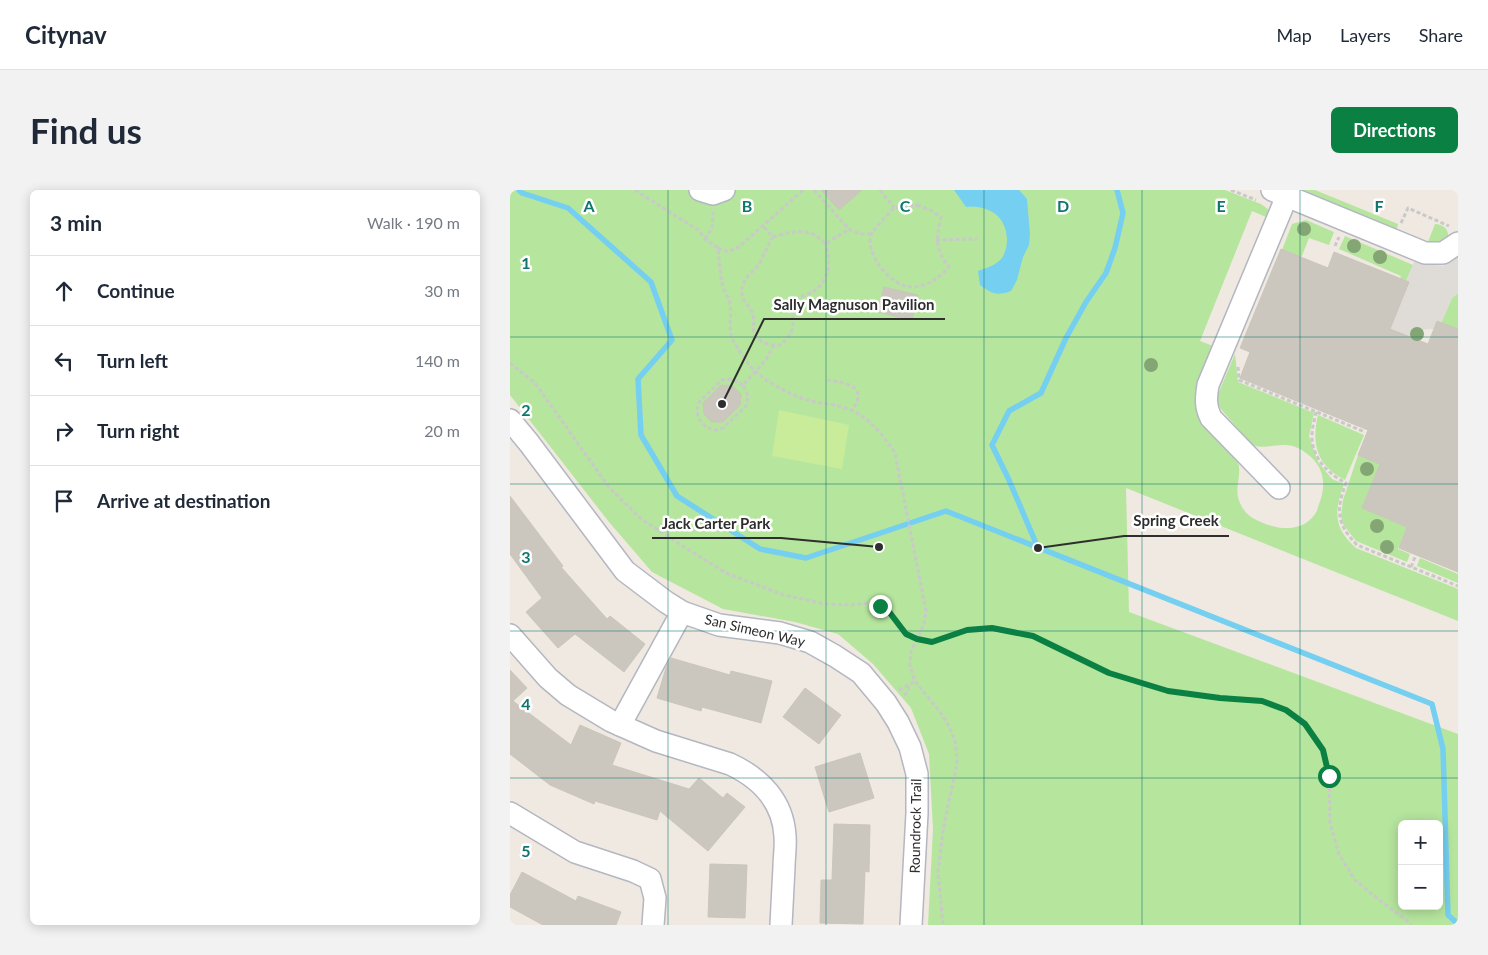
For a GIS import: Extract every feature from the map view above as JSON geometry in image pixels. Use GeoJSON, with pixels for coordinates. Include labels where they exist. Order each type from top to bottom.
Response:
{"type":"FeatureCollection","features":[{"type":"Feature","properties":{"kind":"street"},"geometry":{"type":"LineString","coordinates":[[700,190],[714,194],[724,190]]}},
{"type":"Feature","properties":{"kind":"street"},"geometry":{"type":"LineString","coordinates":[[1279,488],[1211,418],[1205,400],[1208,385],[1274,196],[1425,253],[1443,253],[1456,237]]}},
{"type":"Feature","properties":{"kind":"street","name":"San Simeon Way"},"geometry":{"type":"LineString","coordinates":[[510,420],[625,571],[666,602],[682,612],[719,625],[780,633],[810,642],[896,696]]}},
{"type":"Feature","properties":{"kind":"street"},"geometry":{"type":"LineString","coordinates":[[620,725],[682,612]]}},
{"type":"Feature","properties":{"kind":"street"},"geometry":{"type":"LineString","coordinates":[[510,635],[548,678],[568,695],[620,725],[656,741],[730,764],[751,776],[767,789],[773,797],[782,819],[785,837],[782,925]]}},
{"type":"Feature","properties":{"kind":"street","name":"Roundrock Trail"},"geometry":{"type":"LineString","coordinates":[[896,696],[898,722],[910,747],[917,774],[918,813],[911,925]]}},
{"type":"Feature","properties":{"kind":"street"},"geometry":{"type":"LineString","coordinates":[[510,813],[575,852],[633,871],[650,879],[655,898],[653,925]]}},
{"type":"Feature","properties":{"kind":"path"},"geometry":{"type":"LineString","coordinates":[[635,190],[698,230],[705,239],[718,248],[728,252],[740,246],[764,227],[803,190]]}},
{"type":"Feature","properties":{"kind":"path"},"geometry":{"type":"LineString","coordinates":[[814,190],[849,229],[860,234],[871,234]]}},
{"type":"Feature","properties":{"kind":"path"},"geometry":{"type":"LineString","coordinates":[[880,190],[894,208]]}},
{"type":"Feature","properties":{"kind":"path"},"geometry":{"type":"LineString","coordinates":[[1231,190],[1274,196]]}},
{"type":"Feature","properties":{"kind":"path"},"geometry":{"type":"LineString","coordinates":[[917,205],[930,210],[941,217],[936,240],[944,261],[949,267],[939,278],[911,287],[895,281],[883,271],[874,257],[871,234],[894,208],[917,205]]}},
{"type":"Feature","properties":{"kind":"path"},"geometry":{"type":"LineString","coordinates":[[1400,225],[1408,208],[1451,226],[1456,237]]}},
{"type":"Feature","properties":{"kind":"path"},"geometry":{"type":"LineString","coordinates":[[764,227],[773,237]]}},
{"type":"Feature","properties":{"kind":"path"},"geometry":{"type":"LineString","coordinates":[[826,244],[849,229]]}},
{"type":"Feature","properties":{"kind":"path"},"geometry":{"type":"LineString","coordinates":[[786,232],[799,232],[812,234],[826,244],[830,257],[827,276],[813,292],[798,299],[792,307],[794,328],[790,335],[782,344],[774,346],[763,343],[755,335],[753,316],[743,301],[744,281],[759,264],[766,247],[773,237],[786,232]]}},
{"type":"Feature","properties":{"kind":"path"},"geometry":{"type":"LineString","coordinates":[[705,239],[710,233]]}},
{"type":"Feature","properties":{"kind":"path"},"geometry":{"type":"LineString","coordinates":[[936,240],[977,239]]}},
{"type":"Feature","properties":{"kind":"path"},"geometry":{"type":"LineString","coordinates":[[718,248],[724,289],[729,298],[731,308],[732,337],[736,346],[756,372],[794,395],[811,401],[845,408],[865,418],[881,434],[895,453],[926,611],[924,624],[917,639]]}},
{"type":"Feature","properties":{"kind":"path"},"geometry":{"type":"LineString","coordinates":[[743,385],[766,360],[774,346]]}},
{"type":"Feature","properties":{"kind":"path"},"geometry":{"type":"LineString","coordinates":[[1237,362],[1240,380],[1365,432]]}},
{"type":"Feature","properties":{"kind":"path"},"geometry":{"type":"LineString","coordinates":[[510,363],[535,383],[608,486],[640,518],[726,573],[784,595],[825,604],[850,605],[868,603],[880,606],[890,613],[906,634],[917,639],[932,642],[967,630],[992,628],[1033,636],[1109,673],[1168,691],[1262,701],[1286,710],[1305,724],[1323,750],[1329,776],[1330,823],[1339,854],[1355,880],[1411,925]]}},
{"type":"Feature","properties":{"kind":"path"},"geometry":{"type":"LineString","coordinates":[[732,379],[743,385],[748,396],[746,406],[723,428],[715,430],[706,427],[698,418],[697,409],[700,401],[722,380],[732,379]]}},
{"type":"Feature","properties":{"kind":"path"},"geometry":{"type":"LineString","coordinates":[[827,380],[851,385],[857,390],[858,395],[852,411]]}},
{"type":"Feature","properties":{"kind":"path"},"geometry":{"type":"LineString","coordinates":[[1316,412],[1312,437],[1313,445],[1320,461],[1329,472],[1346,483],[1338,510],[1340,522],[1346,534],[1357,545],[1458,586]]}},
{"type":"Feature","properties":{"kind":"path"},"geometry":{"type":"LineString","coordinates":[[1411,567],[1415,557]]}},
{"type":"Feature","properties":{"kind":"path"},"geometry":{"type":"LineString","coordinates":[[896,696],[904,686],[915,681]]}},
{"type":"Feature","properties":{"kind":"path"},"geometry":{"type":"LineString","coordinates":[[896,696],[908,692],[909,685]]}},
{"type":"Feature","properties":{"kind":"green space"},"geometry":{"type":"Polygon","coordinates":[[[510,190],[1225,190],[1261,204],[1269,210],[1269,216],[1266,217],[1252,211],[1200,341],[1213,346],[1214,349],[1196,392],[1237,459],[1239,465],[1237,489],[1239,501],[1248,515],[1263,523],[1284,528],[1298,527],[1310,520],[1316,513],[1323,483],[1317,464],[1306,453],[1291,446],[1264,447],[1251,444],[1220,408],[1217,399],[1218,394],[1235,354],[1238,382],[1314,413],[1309,436],[1318,462],[1332,479],[1344,484],[1337,511],[1339,526],[1348,540],[1356,548],[1458,589],[1458,621],[1126,488],[1129,612],[1458,734],[1458,925],[928,925],[933,829],[929,754],[911,708],[873,664],[838,634],[795,622],[723,609],[652,572],[609,522],[510,395],[510,190]]]}},
{"type":"Feature","properties":{"kind":"green space"},"geometry":{"type":"Polygon","coordinates":[[[1300,190],[1315,190],[1398,224],[1397,229],[1300,190]]]}},
{"type":"Feature","properties":{"kind":"green space"},"geometry":{"type":"Polygon","coordinates":[[[1306,220],[1334,232],[1329,245],[1309,238],[1301,258],[1282,250],[1292,224],[1306,220]]]}},
{"type":"Feature","properties":{"kind":"green space"},"geometry":{"type":"Polygon","coordinates":[[[1435,224],[1444,227],[1447,232],[1448,237],[1439,243],[1428,242],[1435,224]]]}},
{"type":"Feature","properties":{"kind":"green space"},"geometry":{"type":"Polygon","coordinates":[[[1345,236],[1413,265],[1406,281],[1400,279],[1401,276],[1339,249],[1345,236]]]}},
{"type":"Feature","properties":{"kind":"green space"},"geometry":{"type":"Polygon","coordinates":[[[1458,293],[1458,329],[1441,323],[1452,298],[1458,293]]]}},
{"type":"Feature","properties":{"kind":"green space"},"geometry":{"type":"Polygon","coordinates":[[[779,410],[849,425],[842,469],[772,456],[779,410]]]}},
{"type":"Feature","properties":{"kind":"green space"},"geometry":{"type":"Polygon","coordinates":[[[1318,415],[1364,435],[1345,480],[1328,468],[1318,453],[1315,435],[1318,415]]]}},
{"type":"Feature","properties":{"kind":"green space"},"geometry":{"type":"Polygon","coordinates":[[[1358,455],[1380,464],[1362,508],[1407,527],[1398,549],[1410,554],[1407,562],[1356,541],[1343,524],[1341,516],[1343,500],[1358,455]]]}},
{"type":"Feature","properties":{"kind":"green space"},"geometry":{"type":"Polygon","coordinates":[[[1420,558],[1458,574],[1458,583],[1417,566],[1420,558]]]}},
{"type":"Feature","properties":{"kind":"shaded area"},"geometry":{"type":"Polygon","coordinates":[[[1458,258],[1458,293],[1452,298],[1441,323],[1437,321],[1434,329],[1426,329],[1414,333],[1411,337],[1390,329],[1409,282],[1406,281],[1415,260],[1443,266],[1458,258]]]}},
{"type":"Feature","properties":{"kind":"water"},"geometry":{"type":"Polygon","coordinates":[[[954,190],[1019,190],[1027,199],[1029,245],[1023,257],[1017,280],[1011,291],[998,294],[988,290],[980,285],[978,271],[994,264],[1003,256],[1007,239],[1003,224],[994,213],[988,210],[966,207],[954,190]]]}},
{"type":"Feature","properties":{"kind":"building"},"geometry":{"type":"Polygon","coordinates":[[[821,190],[862,190],[839,210],[821,190]]]}},
{"type":"Feature","properties":{"kind":"building"},"geometry":{"type":"Polygon","coordinates":[[[1281,249],[1328,268],[1334,252],[1409,282],[1390,329],[1428,344],[1437,321],[1458,329],[1458,572],[1399,548],[1407,527],[1362,508],[1380,464],[1358,455],[1368,430],[1240,378],[1250,352],[1240,348],[1281,249]]]}},
{"type":"Feature","properties":{"kind":"building"},"geometry":{"type":"Polygon","coordinates":[[[884,287],[918,295],[912,320],[878,312],[884,287]]]}},
{"type":"Feature","properties":{"kind":"building"},"geometry":{"type":"Polygon","coordinates":[[[721,385],[733,386],[741,394],[740,405],[723,422],[711,422],[704,414],[703,403],[721,385]]]}},
{"type":"Feature","properties":{"kind":"building"},"geometry":{"type":"Polygon","coordinates":[[[510,496],[563,566],[561,567],[607,619],[610,616],[645,644],[624,672],[575,634],[558,648],[526,612],[542,598],[510,554],[510,496]]]}},
{"type":"Feature","properties":{"kind":"building"},"geometry":{"type":"Polygon","coordinates":[[[671,658],[730,675],[731,671],[772,681],[761,723],[702,707],[701,711],[657,698],[671,658]]]}},
{"type":"Feature","properties":{"kind":"building"},"geometry":{"type":"Polygon","coordinates":[[[510,670],[527,688],[513,701],[571,745],[580,725],[621,743],[612,765],[689,789],[699,778],[723,798],[727,793],[745,807],[708,851],[660,811],[657,820],[595,801],[594,804],[550,785],[510,754],[510,670]]]}},
{"type":"Feature","properties":{"kind":"building"},"geometry":{"type":"Polygon","coordinates":[[[805,688],[841,715],[819,744],[783,717],[805,688]]]}},
{"type":"Feature","properties":{"kind":"building"},"geometry":{"type":"Polygon","coordinates":[[[860,753],[874,798],[829,812],[815,767],[860,753]]]}},
{"type":"Feature","properties":{"kind":"building"},"geometry":{"type":"Polygon","coordinates":[[[834,824],[870,825],[869,872],[865,871],[863,924],[820,923],[821,880],[832,880],[834,824]]]}},
{"type":"Feature","properties":{"kind":"building"},"geometry":{"type":"Polygon","coordinates":[[[710,864],[747,865],[745,918],[708,917],[710,864]]]}},
{"type":"Feature","properties":{"kind":"building"},"geometry":{"type":"Polygon","coordinates":[[[522,872],[576,901],[578,896],[621,912],[616,925],[543,925],[510,907],[510,895],[522,872]]]}},
{"type":"Feature","properties":{"kind":"waterway"},"geometry":{"type":"LineString","coordinates":[[519,190],[522,193],[568,208],[651,282],[672,340],[638,379],[641,435],[677,496],[760,549],[806,558],[946,511],[1432,704],[1443,749],[1448,915],[1458,924]]}},
{"type":"Feature","properties":{"kind":"waterway"},"geometry":{"type":"LineString","coordinates":[[1038,548],[992,445],[1009,411],[1041,393],[1066,338],[1086,302],[1106,273],[1115,248],[1123,213],[1117,190]]}},
{"type":"Feature","properties":{"kind":"place","name":"Sally Magnuson Pavilion"},"geometry":{"type":"Point","coordinates":[722,404]}},
{"type":"Feature","properties":{"kind":"place","name":"Jack Carter Park"},"geometry":{"type":"Point","coordinates":[879,547]}},
{"type":"Feature","properties":{"kind":"place","name":"Spring Creek"},"geometry":{"type":"Point","coordinates":[1038,548]}},
{"type":"Feature","properties":{"kind":"route"},"geometry":{"type":"LineString","coordinates":[[880,606],[890,613],[906,634],[917,639],[932,642],[967,630],[992,628],[1033,636],[1109,673],[1168,691],[1262,701],[1286,710],[1305,724],[1323,750],[1329,776]]}}]}
